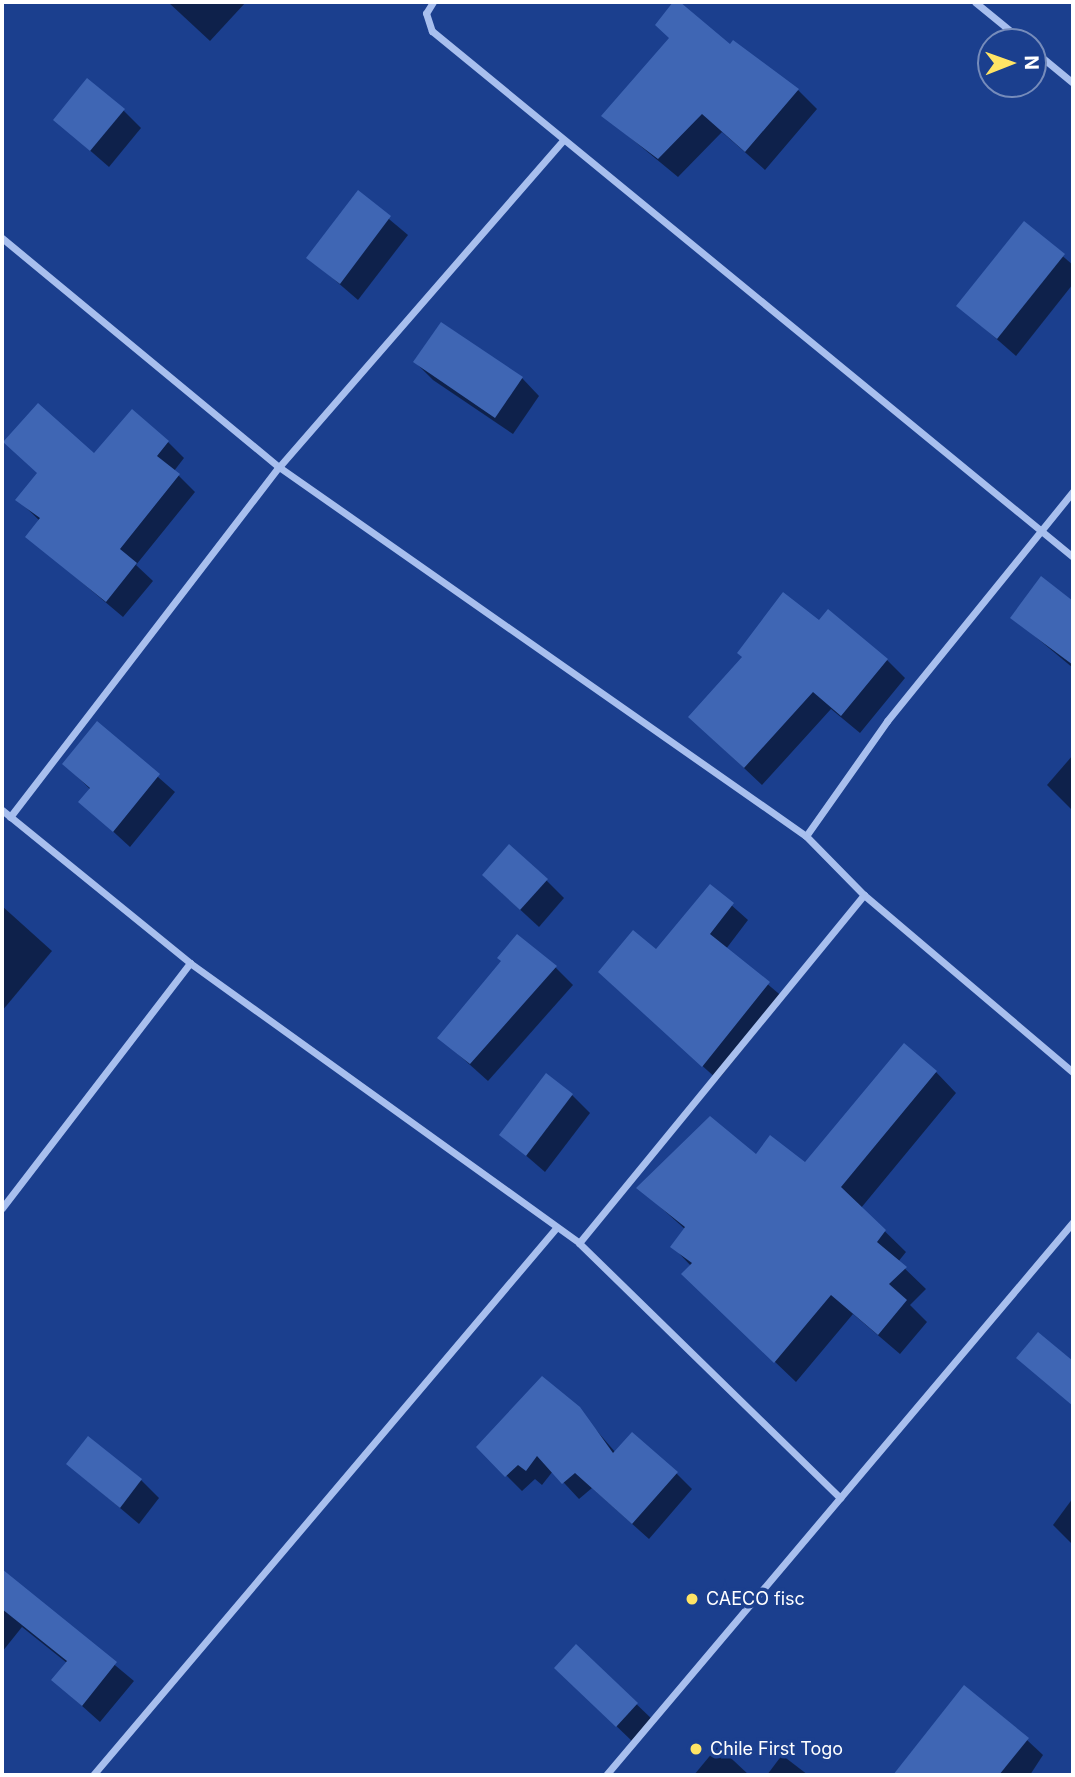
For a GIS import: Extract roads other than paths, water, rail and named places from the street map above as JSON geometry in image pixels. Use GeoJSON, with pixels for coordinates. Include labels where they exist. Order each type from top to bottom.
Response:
{"type":"FeatureCollection","features":[{"type":"Feature","properties":{"kind":"street"},"geometry":{"type":"LineString","coordinates":[[433,2],[426,13],[432,31],[1073,558]]}},
{"type":"Feature","properties":{"kind":"street"},"geometry":{"type":"LineString","coordinates":[[975,2],[1007,28]]}},
{"type":"Feature","properties":{"kind":"street"},"geometry":{"type":"LineString","coordinates":[[1047,62],[1073,83]]}},
{"type":"Feature","properties":{"kind":"street"},"geometry":{"type":"LineString","coordinates":[[10,817],[279,467],[563,140]]}},
{"type":"Feature","properties":{"kind":"street"},"geometry":{"type":"LineString","coordinates":[[2,238],[279,467],[806,836],[864,895],[1073,1072]]}},
{"type":"Feature","properties":{"kind":"street"},"geometry":{"type":"LineString","coordinates":[[806,836],[887,720],[1073,491]]}},
{"type":"Feature","properties":{"kind":"street"},"geometry":{"type":"LineString","coordinates":[[2,810],[190,963],[579,1242],[840,1497]]}},
{"type":"Feature","properties":{"kind":"street"},"geometry":{"type":"LineString","coordinates":[[579,1242],[864,895]]}},
{"type":"Feature","properties":{"kind":"street"},"geometry":{"type":"LineString","coordinates":[[2,1208],[190,963]]}},
{"type":"Feature","properties":{"kind":"street"},"geometry":{"type":"LineString","coordinates":[[606,1775],[1073,1222]]}},
{"type":"Feature","properties":{"kind":"street"},"geometry":{"type":"LineString","coordinates":[[93,1775],[556,1228]]}},
{"type":"Feature","properties":{"kind":"place","name":"CAECO fisc"},"geometry":{"type":"Point","coordinates":[692,1599]}},
{"type":"Feature","properties":{"kind":"place","name":"Chile First Togo"},"geometry":{"type":"Point","coordinates":[696,1749]}}]}
